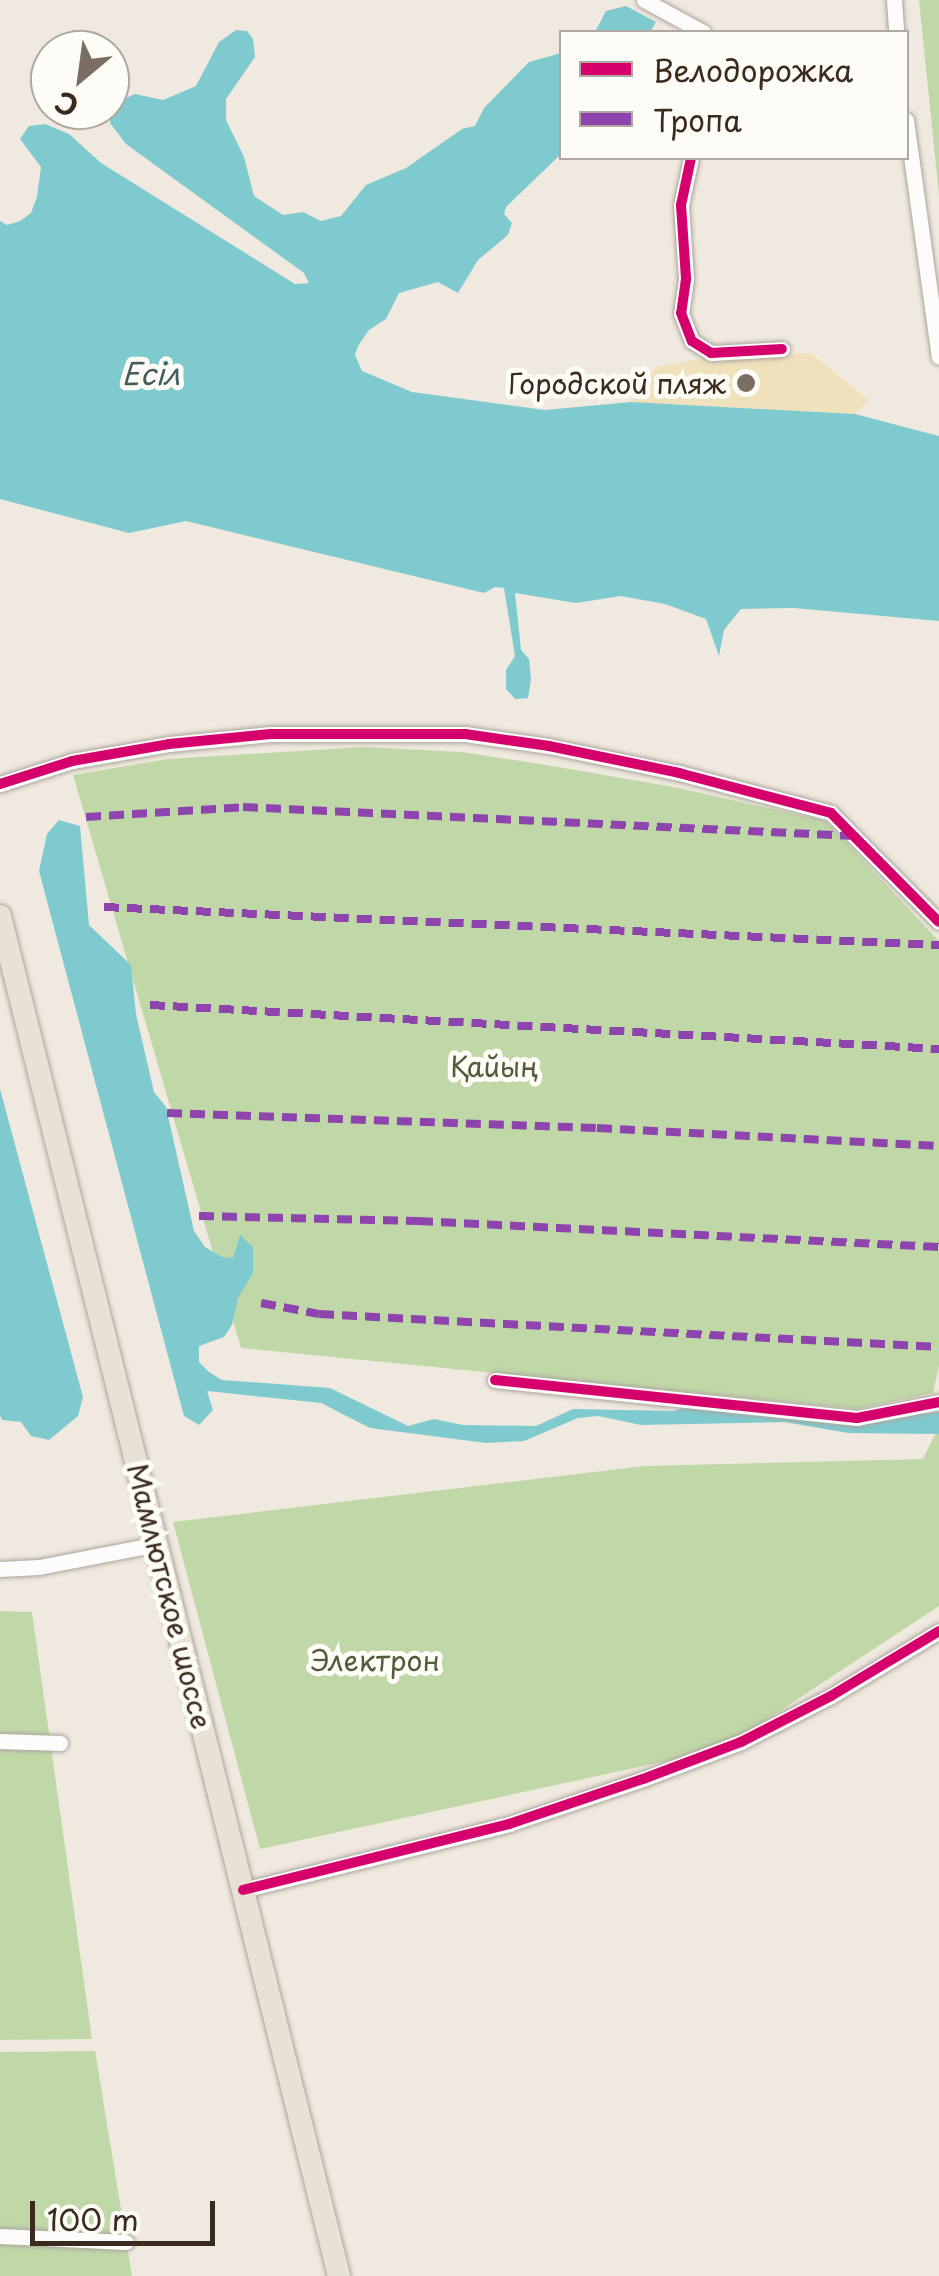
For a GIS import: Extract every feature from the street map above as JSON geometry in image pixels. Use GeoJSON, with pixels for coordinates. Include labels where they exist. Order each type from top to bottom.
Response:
{"type":"FeatureCollection","features":[{"type":"Feature","properties":{"kind":"highway","name":"Мамлютское шоссе"},"geometry":{"type":"LineString","coordinates":[[0,916],[340,2276]]}},
{"type":"Feature","properties":{"kind":"street"},"geometry":{"type":"LineString","coordinates":[[644,0],[700,30]]}},
{"type":"Feature","properties":{"kind":"street"},"geometry":{"type":"LineString","coordinates":[[894,0],[896,30]]}},
{"type":"Feature","properties":{"kind":"street"},"geometry":{"type":"LineString","coordinates":[[909,142],[939,357]]}},
{"type":"Feature","properties":{"kind":"street"},"geometry":{"type":"LineString","coordinates":[[691,160],[681,205],[686,278],[681,313],[692,341],[712,353],[782,349]]}},
{"type":"Feature","properties":{"kind":"street"},"geometry":{"type":"LineString","coordinates":[[0,784],[72,761],[169,744],[271,734],[465,734],[680,773],[831,813],[939,922]]}},
{"type":"Feature","properties":{"kind":"street"},"geometry":{"type":"LineString","coordinates":[[496,1380],[857,1418],[939,1402]]}},
{"type":"Feature","properties":{"kind":"street"},"geometry":{"type":"LineString","coordinates":[[0,1569],[39,1568],[158,1544]]}},
{"type":"Feature","properties":{"kind":"street"},"geometry":{"type":"LineString","coordinates":[[243,1890],[509,1824],[659,1773],[740,1742],[831,1696],[939,1631]]}},
{"type":"Feature","properties":{"kind":"street"},"geometry":{"type":"LineString","coordinates":[[0,1742],[60,1743]]}},
{"type":"Feature","properties":{"kind":"street"},"geometry":{"type":"LineString","coordinates":[[0,2236],[126,2242]]}},
{"type":"Feature","properties":{"kind":"green space"},"geometry":{"type":"Polygon","coordinates":[[[919,0],[939,0],[939,195],[919,0]]]}},
{"type":"Feature","properties":{"kind":"green space","name":"Қайың"},"geometry":{"type":"Polygon","coordinates":[[[363,747],[462,752],[546,765],[674,787],[826,821],[939,941],[939,1365],[933,1393],[858,1409],[241,1348],[73,775],[168,759],[363,747]]]}},
{"type":"Feature","properties":{"kind":"green space","name":"Электрон"},"geometry":{"type":"Polygon","coordinates":[[[939,1426],[939,1606],[722,1749],[260,1849],[173,1522],[644,1466],[923,1459],[939,1426]]]}},
{"type":"Feature","properties":{"kind":"green space"},"geometry":{"type":"Polygon","coordinates":[[[0,1611],[32,1612],[92,2039],[0,2040],[0,1611]]]}},
{"type":"Feature","properties":{"kind":"green space"},"geometry":{"type":"Polygon","coordinates":[[[95,2051],[132,2276],[0,2276],[0,2052],[95,2051]]]}},
{"type":"Feature","properties":{"kind":"sand","name":"Городской пляж"},"geometry":{"type":"Polygon","coordinates":[[[811,353],[868,400],[855,414],[631,402],[656,367],[705,358],[811,353]]]}},
{"type":"Feature","properties":{"kind":"water"},"geometry":{"type":"Polygon","coordinates":[[[626,6],[656,22],[651,30],[596,30],[606,11],[626,6]]]}},
{"type":"Feature","properties":{"kind":"water","name":"Есіл"},"geometry":{"type":"Polygon","coordinates":[[[236,30],[247,31],[253,39],[255,57],[226,99],[226,120],[244,157],[254,196],[283,215],[303,212],[321,221],[341,216],[366,185],[406,168],[462,129],[475,126],[484,108],[529,62],[559,54],[559,156],[506,207],[504,214],[512,223],[508,235],[478,260],[458,293],[438,282],[399,293],[386,319],[369,330],[358,346],[355,355],[362,371],[412,392],[545,410],[631,402],[855,414],[939,436],[939,621],[794,608],[741,609],[724,630],[719,656],[706,619],[665,604],[621,596],[576,603],[515,593],[521,650],[529,659],[531,679],[528,698],[515,699],[506,689],[506,670],[515,656],[504,588],[495,587],[484,593],[186,521],[129,533],[0,499],[0,221],[7,225],[20,221],[31,213],[37,197],[41,167],[20,139],[29,126],[30,130],[69,134],[101,163],[295,284],[309,283],[304,273],[126,144],[115,130],[130,130],[130,96],[163,100],[196,86],[219,42],[236,30]]]}},
{"type":"Feature","properties":{"kind":"water"},"geometry":{"type":"Polygon","coordinates":[[[59,820],[80,826],[89,925],[131,965],[136,1014],[154,1092],[166,1107],[194,1231],[205,1247],[222,1257],[233,1258],[240,1235],[253,1247],[253,1273],[238,1298],[232,1325],[224,1337],[199,1346],[199,1362],[209,1372],[222,1380],[330,1388],[408,1426],[434,1419],[463,1425],[536,1426],[573,1409],[674,1411],[701,1402],[742,1414],[768,1410],[856,1423],[939,1412],[939,1434],[848,1433],[785,1422],[641,1425],[598,1416],[578,1418],[524,1441],[486,1443],[370,1428],[321,1403],[207,1391],[213,1410],[199,1425],[184,1416],[39,871],[47,834],[59,820]]]}},
{"type":"Feature","properties":{"kind":"water"},"geometry":{"type":"Polygon","coordinates":[[[0,1089],[83,1397],[78,1416],[49,1440],[31,1436],[21,1422],[2,1420],[0,1415],[0,1089]]]}},
{"type":"Feature","properties":{"kind":"marked path"},"geometry":{"type":"LineString","coordinates":[[86,817],[243,807],[854,836]]}},
{"type":"Feature","properties":{"kind":"marked path"},"geometry":{"type":"LineString","coordinates":[[104,907],[939,945]]}},
{"type":"Feature","properties":{"kind":"marked path"},"geometry":{"type":"LineString","coordinates":[[150,1005],[939,1049]]}},
{"type":"Feature","properties":{"kind":"marked path"},"geometry":{"type":"LineString","coordinates":[[167,1113],[597,1128],[939,1146]]}},
{"type":"Feature","properties":{"kind":"marked path"},"geometry":{"type":"LineString","coordinates":[[199,1216],[418,1221],[939,1247]]}},
{"type":"Feature","properties":{"kind":"marked path"},"geometry":{"type":"LineString","coordinates":[[261,1303],[319,1314],[939,1347]]}},
{"type":"Feature","properties":{"kind":"cycle path"},"geometry":{"type":"LineString","coordinates":[[691,160],[681,205],[686,279],[681,313],[692,341],[711,353],[782,349]]}},
{"type":"Feature","properties":{"kind":"cycle path"},"geometry":{"type":"LineString","coordinates":[[0,784],[72,761],[169,744],[271,734],[465,734],[549,746],[679,773],[831,813],[939,922]]}},
{"type":"Feature","properties":{"kind":"cycle path"},"geometry":{"type":"LineString","coordinates":[[495,1380],[857,1418],[939,1402]]}},
{"type":"Feature","properties":{"kind":"cycle path"},"geometry":{"type":"LineString","coordinates":[[243,1890],[509,1824],[643,1779],[741,1742],[831,1696],[939,1631]]}},
{"type":"Feature","properties":{"kind":"place","name":"Городской пляж"},"geometry":{"type":"Point","coordinates":[746,383]}}]}
